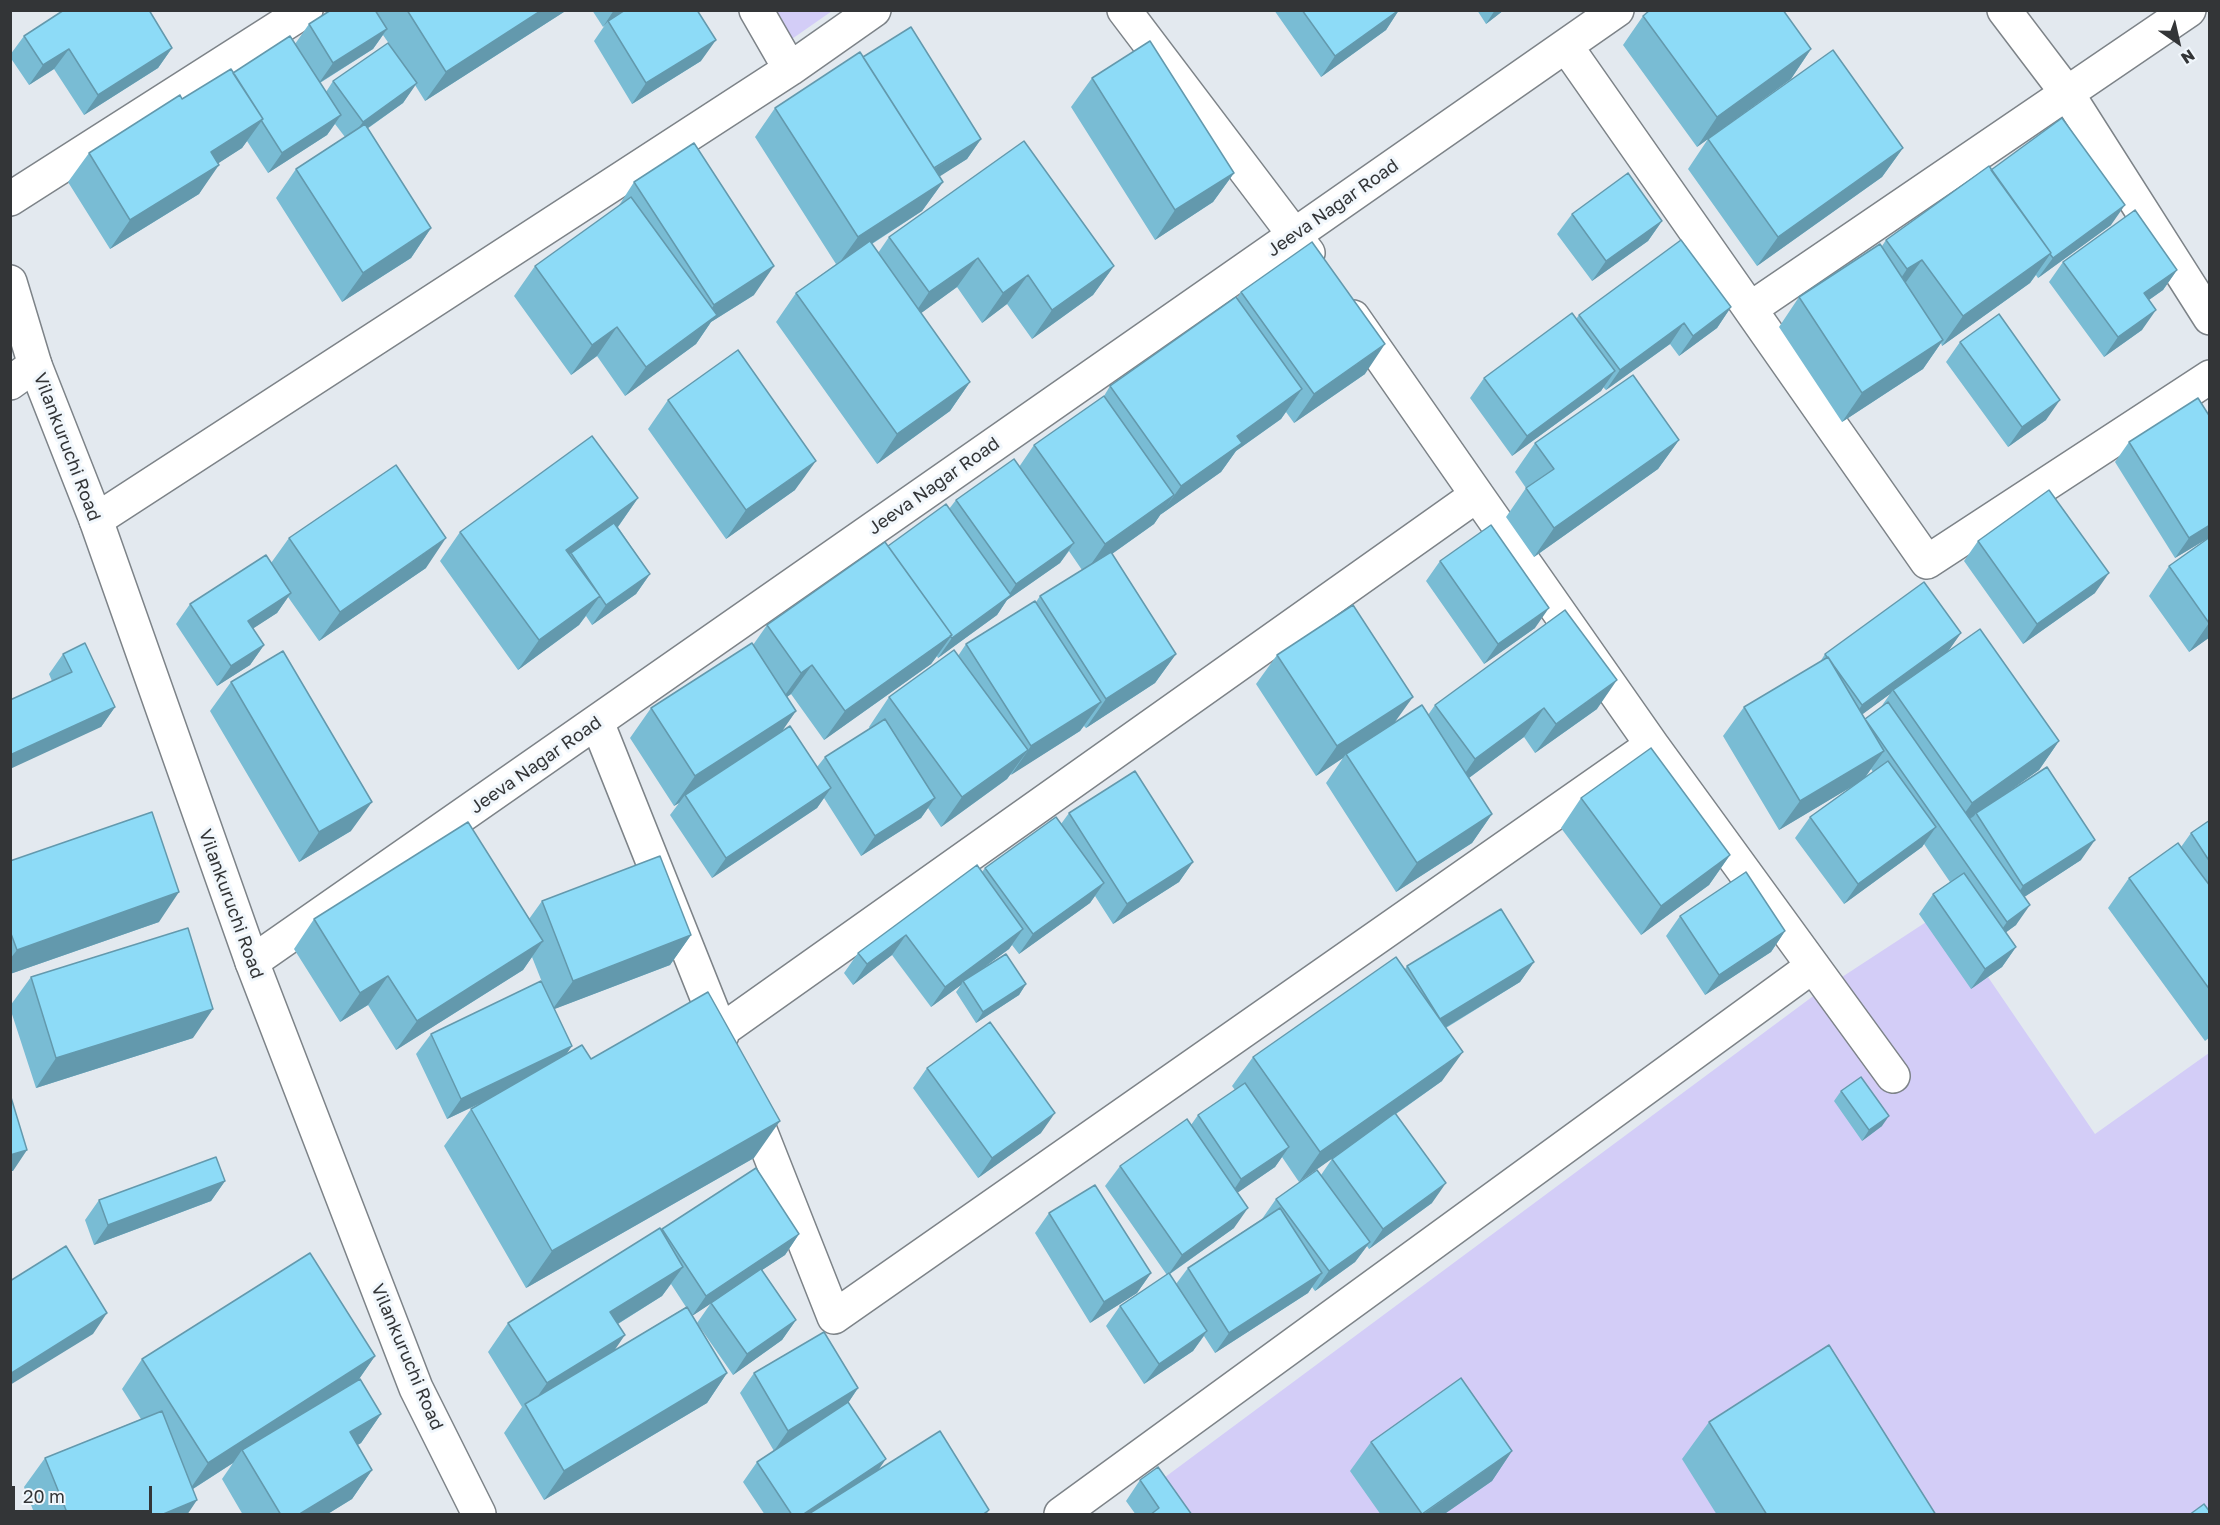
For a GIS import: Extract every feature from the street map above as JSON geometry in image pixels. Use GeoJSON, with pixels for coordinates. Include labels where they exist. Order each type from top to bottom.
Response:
{"type":"FeatureCollection","features":[{"type":"Feature","properties":{"kind":"street"},"geometry":{"type":"LineString","coordinates":[[10,199],[306,10]]}},
{"type":"Feature","properties":{"kind":"street"},"geometry":{"type":"LineString","coordinates":[[756,10],[790,69]]}},
{"type":"Feature","properties":{"kind":"street"},"geometry":{"type":"LineString","coordinates":[[96,520],[790,69],[874,10]]}},
{"type":"Feature","properties":{"kind":"street"},"geometry":{"type":"LineString","coordinates":[[1124,10],[1295,234],[1652,745],[1893,1076]]}},
{"type":"Feature","properties":{"kind":"street","name":"Jeeva Nagar Road"},"geometry":{"type":"LineString","coordinates":[[252,962],[1617,10]]}},
{"type":"Feature","properties":{"kind":"street"},"geometry":{"type":"LineString","coordinates":[[2004,10],[2067,93],[2210,318]]}},
{"type":"Feature","properties":{"kind":"street"},"geometry":{"type":"LineString","coordinates":[[1750,309],[2189,10]]}},
{"type":"Feature","properties":{"kind":"street"},"geometry":{"type":"LineString","coordinates":[[1566,46],[1927,562],[2210,377]]}},
{"type":"Feature","properties":{"kind":"street","name":"Vilankuruchi Road"},"geometry":{"type":"LineString","coordinates":[[10,282],[22,374],[96,520],[252,962],[416,1388],[479,1515]]}},
{"type":"Feature","properties":{"kind":"street"},"geometry":{"type":"LineString","coordinates":[[721,1031],[1477,495]]}},
{"type":"Feature","properties":{"kind":"street"},"geometry":{"type":"LineString","coordinates":[[597,722],[834,1317],[1652,745]]}},
{"type":"Feature","properties":{"kind":"street"},"geometry":{"type":"LineString","coordinates":[[1060,1515],[1813,966]]}},
{"type":"Feature","properties":{"kind":"shaded area"},"geometry":{"type":"Polygon","coordinates":[[[772,11],[832,11],[789,41],[772,11]]]}},
{"type":"Feature","properties":{"kind":"shaded area"},"geometry":{"type":"Polygon","coordinates":[[[1943,911],[2095,1134],[2209,1053],[2209,1514],[1159,1514],[1145,1492],[1816,994],[1943,911]]]}},
{"type":"Feature","properties":{"kind":"building"},"geometry":{"type":"Polygon","coordinates":[[[64,10],[149,10],[172,48],[98,95],[69,49],[43,65],[24,36],[64,10]]]}},
{"type":"Feature","properties":{"kind":"building"},"geometry":{"type":"Polygon","coordinates":[[[331,10],[375,10],[387,29],[333,63],[309,24],[331,10]]]}},
{"type":"Feature","properties":{"kind":"building"},"geometry":{"type":"Polygon","coordinates":[[[407,10],[542,10],[446,72],[407,10]]]}},
{"type":"Feature","properties":{"kind":"building"},"geometry":{"type":"Polygon","coordinates":[[[625,10],[697,10],[716,40],[646,83],[608,21],[625,10]]]}},
{"type":"Feature","properties":{"kind":"building"},"geometry":{"type":"Polygon","coordinates":[[[1302,10],[1399,10],[1335,56],[1302,10]]]}},
{"type":"Feature","properties":{"kind":"building"},"geometry":{"type":"Polygon","coordinates":[[[1650,10],[1783,10],[1811,49],[1717,117],[1643,16],[1650,10]]]}},
{"type":"Feature","properties":{"kind":"building"},"geometry":{"type":"Polygon","coordinates":[[[911,27],[981,139],[934,168],[863,57],[911,27]]]}},
{"type":"Feature","properties":{"kind":"building"},"geometry":{"type":"Polygon","coordinates":[[[290,36],[341,115],[282,153],[233,73],[290,36]]]}},
{"type":"Feature","properties":{"kind":"building"},"geometry":{"type":"Polygon","coordinates":[[[1150,41],[1234,173],[1175,210],[1092,78],[1150,41]]]}},
{"type":"Feature","properties":{"kind":"building"},"geometry":{"type":"Polygon","coordinates":[[[388,43],[417,83],[363,122],[333,81],[388,43]]]}},
{"type":"Feature","properties":{"kind":"building"},"geometry":{"type":"Polygon","coordinates":[[[1833,50],[1903,148],[1778,237],[1708,139],[1833,50]]]}},
{"type":"Feature","properties":{"kind":"building"},"geometry":{"type":"Polygon","coordinates":[[[860,52],[943,182],[858,237],[775,108],[860,52]]]}},
{"type":"Feature","properties":{"kind":"building"},"geometry":{"type":"Polygon","coordinates":[[[231,69],[263,119],[211,152],[219,165],[130,220],[89,153],[180,95],[182,99],[231,69]]]}},
{"type":"Feature","properties":{"kind":"building"},"geometry":{"type":"Polygon","coordinates":[[[2062,118],[2125,205],[2053,258],[1991,170],[2062,118]]]}},
{"type":"Feature","properties":{"kind":"building"},"geometry":{"type":"Polygon","coordinates":[[[365,124],[431,228],[363,273],[296,169],[365,124]]]}},
{"type":"Feature","properties":{"kind":"building"},"geometry":{"type":"Polygon","coordinates":[[[1024,141],[1114,266],[1052,310],[1028,275],[1003,293],[978,258],[929,292],[889,237],[1024,141]]]}},
{"type":"Feature","properties":{"kind":"building"},"geometry":{"type":"Polygon","coordinates":[[[694,143],[774,266],[714,305],[634,182],[694,143]]]}},
{"type":"Feature","properties":{"kind":"building"},"geometry":{"type":"Polygon","coordinates":[[[1989,166],[2051,253],[1963,316],[1922,260],[1907,269],[1886,240],[1989,166]]]}},
{"type":"Feature","properties":{"kind":"building"},"geometry":{"type":"Polygon","coordinates":[[[1628,173],[1662,221],[1606,261],[1572,214],[1628,173]]]}},
{"type":"Feature","properties":{"kind":"building"},"geometry":{"type":"Polygon","coordinates":[[[631,197],[717,315],[646,367],[617,327],[592,345],[535,266],[631,197]]]}},
{"type":"Feature","properties":{"kind":"building"},"geometry":{"type":"Polygon","coordinates":[[[2135,210],[2177,270],[2144,293],[2156,310],[2118,337],[2063,262],[2135,210]]]}},
{"type":"Feature","properties":{"kind":"building"},"geometry":{"type":"Polygon","coordinates":[[[1681,240],[1731,307],[1693,336],[1684,323],[1620,370],[1579,315],[1681,240]]]}},
{"type":"Feature","properties":{"kind":"building"},"geometry":{"type":"Polygon","coordinates":[[[870,241],[970,382],[897,434],[796,293],[870,241]]]}},
{"type":"Feature","properties":{"kind":"building"},"geometry":{"type":"Polygon","coordinates":[[[1312,242],[1385,344],[1314,394],[1241,292],[1312,242]]]}},
{"type":"Feature","properties":{"kind":"building"},"geometry":{"type":"Polygon","coordinates":[[[1880,244],[1943,340],[1862,393],[1799,297],[1880,244]]]}},
{"type":"Feature","properties":{"kind":"building"},"geometry":{"type":"Polygon","coordinates":[[[1236,297],[1302,389],[1237,436],[1242,443],[1181,486],[1110,386],[1236,297]]]}},
{"type":"Feature","properties":{"kind":"building"},"geometry":{"type":"Polygon","coordinates":[[[1572,313],[1615,371],[1527,436],[1484,378],[1572,313]]]}},
{"type":"Feature","properties":{"kind":"building"},"geometry":{"type":"Polygon","coordinates":[[[1999,314],[2060,400],[2022,427],[1960,342],[1999,314]]]}},
{"type":"Feature","properties":{"kind":"building"},"geometry":{"type":"Polygon","coordinates":[[[738,350],[816,461],[746,510],[668,400],[738,350]]]}},
{"type":"Feature","properties":{"kind":"building"},"geometry":{"type":"Polygon","coordinates":[[[1633,375],[1679,440],[1554,528],[1526,488],[1554,469],[1535,443],[1633,375]]]}},
{"type":"Feature","properties":{"kind":"building"},"geometry":{"type":"Polygon","coordinates":[[[1104,396],[1174,495],[1105,544],[1034,445],[1104,396]]]}},
{"type":"Feature","properties":{"kind":"building"},"geometry":{"type":"Polygon","coordinates":[[[2198,398],[2210,417],[2210,525],[2189,538],[2129,442],[2198,398]]]}},
{"type":"Feature","properties":{"kind":"building"},"geometry":{"type":"Polygon","coordinates":[[[592,436],[638,498],[566,550],[600,596],[539,640],[460,532],[592,436]]]}},
{"type":"Feature","properties":{"kind":"building"},"geometry":{"type":"Polygon","coordinates":[[[1014,459],[1074,543],[1016,584],[956,500],[1014,459]]]}},
{"type":"Feature","properties":{"kind":"building"},"geometry":{"type":"Polygon","coordinates":[[[396,465],[446,538],[340,612],[289,538],[396,465]]]}},
{"type":"Feature","properties":{"kind":"building"},"geometry":{"type":"Polygon","coordinates":[[[2049,490],[2109,573],[2037,624],[1978,541],[2049,490]]]}},
{"type":"Feature","properties":{"kind":"building"},"geometry":{"type":"Polygon","coordinates":[[[946,504],[1011,595],[952,638],[888,546],[946,504]]]}},
{"type":"Feature","properties":{"kind":"building"},"geometry":{"type":"Polygon","coordinates":[[[614,523],[650,574],[606,605],[571,553],[614,523]]]}},
{"type":"Feature","properties":{"kind":"building"},"geometry":{"type":"Polygon","coordinates":[[[1491,525],[1549,608],[1498,644],[1440,561],[1491,525]]]}},
{"type":"Feature","properties":{"kind":"building"},"geometry":{"type":"Polygon","coordinates":[[[2210,537],[2210,623],[2209,623],[2169,566],[2210,537]]]}},
{"type":"Feature","properties":{"kind":"building"},"geometry":{"type":"Polygon","coordinates":[[[885,542],[952,635],[845,711],[812,665],[801,673],[767,625],[885,542]]]}},
{"type":"Feature","properties":{"kind":"building"},"geometry":{"type":"Polygon","coordinates":[[[1111,552],[1176,654],[1106,699],[1040,596],[1111,552]]]}},
{"type":"Feature","properties":{"kind":"building"},"geometry":{"type":"Polygon","coordinates":[[[266,555],[291,593],[248,621],[264,645],[231,666],[190,604],[266,555]]]}},
{"type":"Feature","properties":{"kind":"building"},"geometry":{"type":"Polygon","coordinates":[[[1924,582],[1961,633],[1862,705],[1825,654],[1924,582]]]}},
{"type":"Feature","properties":{"kind":"building"},"geometry":{"type":"Polygon","coordinates":[[[1035,601],[1101,702],[1031,746],[966,644],[1035,601]]]}},
{"type":"Feature","properties":{"kind":"building"},"geometry":{"type":"Polygon","coordinates":[[[1353,605],[1413,697],[1337,746],[1277,655],[1353,605]]]}},
{"type":"Feature","properties":{"kind":"building"},"geometry":{"type":"Polygon","coordinates":[[[1565,610],[1617,680],[1556,724],[1544,708],[1475,759],[1435,705],[1565,610]]]}},
{"type":"Feature","properties":{"kind":"building"},"geometry":{"type":"Polygon","coordinates":[[[1980,629],[2059,741],[1972,803],[1893,690],[1980,629]]]}},
{"type":"Feature","properties":{"kind":"building"},"geometry":{"type":"Polygon","coordinates":[[[85,643],[115,707],[10,755],[10,700],[72,672],[63,654],[85,643]]]}},
{"type":"Feature","properties":{"kind":"building"},"geometry":{"type":"Polygon","coordinates":[[[752,643],[796,711],[695,776],[651,708],[752,643]]]}},
{"type":"Feature","properties":{"kind":"building"},"geometry":{"type":"Polygon","coordinates":[[[954,650],[1028,750],[962,797],[889,697],[954,650]]]}},
{"type":"Feature","properties":{"kind":"building"},"geometry":{"type":"Polygon","coordinates":[[[283,651],[372,802],[319,832],[231,682],[283,651]]]}},
{"type":"Feature","properties":{"kind":"building"},"geometry":{"type":"Polygon","coordinates":[[[1828,657],[1884,751],[1800,801],[1744,707],[1828,657]]]}},
{"type":"Feature","properties":{"kind":"building"},"geometry":{"type":"Polygon","coordinates":[[[1888,702],[2030,905],[2007,922],[1865,719],[1888,702]]]}},
{"type":"Feature","properties":{"kind":"building"},"geometry":{"type":"Polygon","coordinates":[[[1422,705],[1492,814],[1417,863],[1346,754],[1422,705]]]}},
{"type":"Feature","properties":{"kind":"building"},"geometry":{"type":"Polygon","coordinates":[[[885,719],[935,798],[875,836],[825,757],[885,719]]]}},
{"type":"Feature","properties":{"kind":"building"},"geometry":{"type":"Polygon","coordinates":[[[790,726],[831,788],[726,858],[685,795],[790,726]]]}},
{"type":"Feature","properties":{"kind":"building"},"geometry":{"type":"Polygon","coordinates":[[[1651,748],[1730,855],[1661,906],[1581,798],[1651,748]]]}},
{"type":"Feature","properties":{"kind":"building"},"geometry":{"type":"Polygon","coordinates":[[[1888,761],[1936,827],[1858,884],[1810,817],[1888,761]]]}},
{"type":"Feature","properties":{"kind":"building"},"geometry":{"type":"Polygon","coordinates":[[[2047,767],[2095,840],[2023,886],[1976,813],[2047,767]]]}},
{"type":"Feature","properties":{"kind":"building"},"geometry":{"type":"Polygon","coordinates":[[[1135,771],[1193,862],[1127,904],[1069,813],[1135,771]]]}},
{"type":"Feature","properties":{"kind":"building"},"geometry":{"type":"Polygon","coordinates":[[[152,812],[179,892],[17,950],[10,931],[10,861],[152,812]]]}},
{"type":"Feature","properties":{"kind":"building"},"geometry":{"type":"Polygon","coordinates":[[[1056,817],[1104,883],[1033,934],[985,868],[1056,817]]]}},
{"type":"Feature","properties":{"kind":"building"},"geometry":{"type":"Polygon","coordinates":[[[2210,820],[2210,862],[2191,833],[2210,820]]]}},
{"type":"Feature","properties":{"kind":"building"},"geometry":{"type":"Polygon","coordinates":[[[468,822],[543,941],[417,1021],[388,976],[360,993],[314,919],[468,822]]]}},
{"type":"Feature","properties":{"kind":"building"},"geometry":{"type":"Polygon","coordinates":[[[2178,843],[2210,886],[2210,990],[2129,878],[2178,843]]]}},
{"type":"Feature","properties":{"kind":"building"},"geometry":{"type":"Polygon","coordinates":[[[660,856],[691,935],[573,981],[542,901],[660,856]]]}},
{"type":"Feature","properties":{"kind":"building"},"geometry":{"type":"Polygon","coordinates":[[[977,865],[1023,929],[945,987],[906,935],[867,964],[858,953],[977,865]]]}},
{"type":"Feature","properties":{"kind":"building"},"geometry":{"type":"Polygon","coordinates":[[[1746,872],[1785,931],[1719,975],[1680,916],[1746,872]]]}},
{"type":"Feature","properties":{"kind":"building"},"geometry":{"type":"Polygon","coordinates":[[[1964,873],[2016,947],[1985,969],[1933,894],[1964,873]]]}},
{"type":"Feature","properties":{"kind":"building"},"geometry":{"type":"Polygon","coordinates":[[[1501,909],[1534,962],[1440,1019],[1407,966],[1501,909]]]}},
{"type":"Feature","properties":{"kind":"building"},"geometry":{"type":"Polygon","coordinates":[[[188,928],[213,1009],[56,1058],[31,977],[188,928]]]}},
{"type":"Feature","properties":{"kind":"building"},"geometry":{"type":"Polygon","coordinates":[[[1006,954],[1026,984],[983,1012],[963,981],[1006,954]]]}},
{"type":"Feature","properties":{"kind":"building"},"geometry":{"type":"Polygon","coordinates":[[[1396,957],[1463,1052],[1320,1152],[1253,1057],[1396,957]]]}},
{"type":"Feature","properties":{"kind":"building"},"geometry":{"type":"Polygon","coordinates":[[[541,981],[572,1046],[461,1099],[431,1034],[541,981]]]}},
{"type":"Feature","properties":{"kind":"building"},"geometry":{"type":"Polygon","coordinates":[[[708,992],[780,1121],[552,1251],[471,1109],[582,1045],[591,1059],[708,992]]]}},
{"type":"Feature","properties":{"kind":"building"},"geometry":{"type":"Polygon","coordinates":[[[990,1022],[1055,1113],[992,1158],[927,1068],[990,1022]]]}},
{"type":"Feature","properties":{"kind":"building"},"geometry":{"type":"Polygon","coordinates":[[[1861,1077],[1889,1116],[1869,1130],[1841,1091],[1861,1077]]]}},
{"type":"Feature","properties":{"kind":"building"},"geometry":{"type":"Polygon","coordinates":[[[1245,1083],[1289,1147],[1241,1179],[1198,1115],[1245,1083]]]}},
{"type":"Feature","properties":{"kind":"building"},"geometry":{"type":"Polygon","coordinates":[[[10,1094],[27,1150],[10,1155],[10,1094]]]}},
{"type":"Feature","properties":{"kind":"building"},"geometry":{"type":"Polygon","coordinates":[[[1395,1113],[1446,1183],[1383,1229],[1332,1159],[1395,1113]]]}},
{"type":"Feature","properties":{"kind":"building"},"geometry":{"type":"Polygon","coordinates":[[[1187,1119],[1248,1208],[1182,1255],[1120,1166],[1187,1119]]]}},
{"type":"Feature","properties":{"kind":"building"},"geometry":{"type":"Polygon","coordinates":[[[216,1157],[225,1181],[108,1225],[99,1200],[216,1157]]]}},
{"type":"Feature","properties":{"kind":"building"},"geometry":{"type":"Polygon","coordinates":[[[756,1168],[799,1234],[706,1296],[662,1229],[756,1168]]]}},
{"type":"Feature","properties":{"kind":"building"},"geometry":{"type":"Polygon","coordinates":[[[1317,1170],[1370,1242],[1329,1271],[1276,1199],[1317,1170]]]}},
{"type":"Feature","properties":{"kind":"building"},"geometry":{"type":"Polygon","coordinates":[[[1095,1185],[1151,1273],[1104,1302],[1049,1213],[1095,1185]]]}},
{"type":"Feature","properties":{"kind":"building"},"geometry":{"type":"Polygon","coordinates":[[[1280,1208],[1322,1273],[1229,1333],[1188,1268],[1280,1208]]]}},
{"type":"Feature","properties":{"kind":"building"},"geometry":{"type":"Polygon","coordinates":[[[660,1228],[683,1267],[610,1312],[625,1335],[547,1383],[508,1323],[660,1228]]]}},
{"type":"Feature","properties":{"kind":"building"},"geometry":{"type":"Polygon","coordinates":[[[66,1246],[107,1313],[10,1374],[10,1281],[66,1246]]]}},
{"type":"Feature","properties":{"kind":"building"},"geometry":{"type":"Polygon","coordinates":[[[310,1253],[375,1356],[208,1463],[142,1359],[310,1253]]]}},
{"type":"Feature","properties":{"kind":"building"},"geometry":{"type":"Polygon","coordinates":[[[761,1269],[796,1320],[747,1354],[711,1303],[761,1269]]]}},
{"type":"Feature","properties":{"kind":"building"},"geometry":{"type":"Polygon","coordinates":[[[1169,1273],[1207,1331],[1159,1364],[1120,1306],[1169,1273]]]}},
{"type":"Feature","properties":{"kind":"building"},"geometry":{"type":"Polygon","coordinates":[[[687,1307],[727,1373],[564,1471],[525,1404],[687,1307]]]}},
{"type":"Feature","properties":{"kind":"building"},"geometry":{"type":"Polygon","coordinates":[[[824,1332],[858,1388],[788,1431],[754,1373],[824,1332]]]}},
{"type":"Feature","properties":{"kind":"building"},"geometry":{"type":"Polygon","coordinates":[[[1829,1345],[1936,1515],[1767,1515],[1709,1422],[1829,1345]]]}},
{"type":"Feature","properties":{"kind":"building"},"geometry":{"type":"Polygon","coordinates":[[[1461,1378],[1512,1451],[1422,1514],[1371,1442],[1461,1378]]]}},
{"type":"Feature","properties":{"kind":"building"},"geometry":{"type":"Polygon","coordinates":[[[360,1379],[381,1414],[350,1432],[372,1470],[298,1515],[281,1515],[242,1450],[360,1379]]]}},
{"type":"Feature","properties":{"kind":"building"},"geometry":{"type":"Polygon","coordinates":[[[848,1402],[886,1459],[802,1515],[792,1515],[757,1462],[848,1402]]]}},
{"type":"Feature","properties":{"kind":"building"},"geometry":{"type":"Polygon","coordinates":[[[162,1411],[197,1500],[161,1515],[68,1515],[45,1458],[162,1411]]]}},
{"type":"Feature","properties":{"kind":"building"},"geometry":{"type":"Polygon","coordinates":[[[940,1431],[989,1510],[982,1515],[807,1515],[940,1431]]]}},
{"type":"Feature","properties":{"kind":"building"},"geometry":{"type":"Polygon","coordinates":[[[1158,1467],[1192,1515],[1150,1515],[1159,1508],[1140,1480],[1158,1467]]]}},
{"type":"Feature","properties":{"kind":"building"},"geometry":{"type":"Polygon","coordinates":[[[2204,1504],[2210,1515],[2189,1515],[2204,1504]]]}}]}
